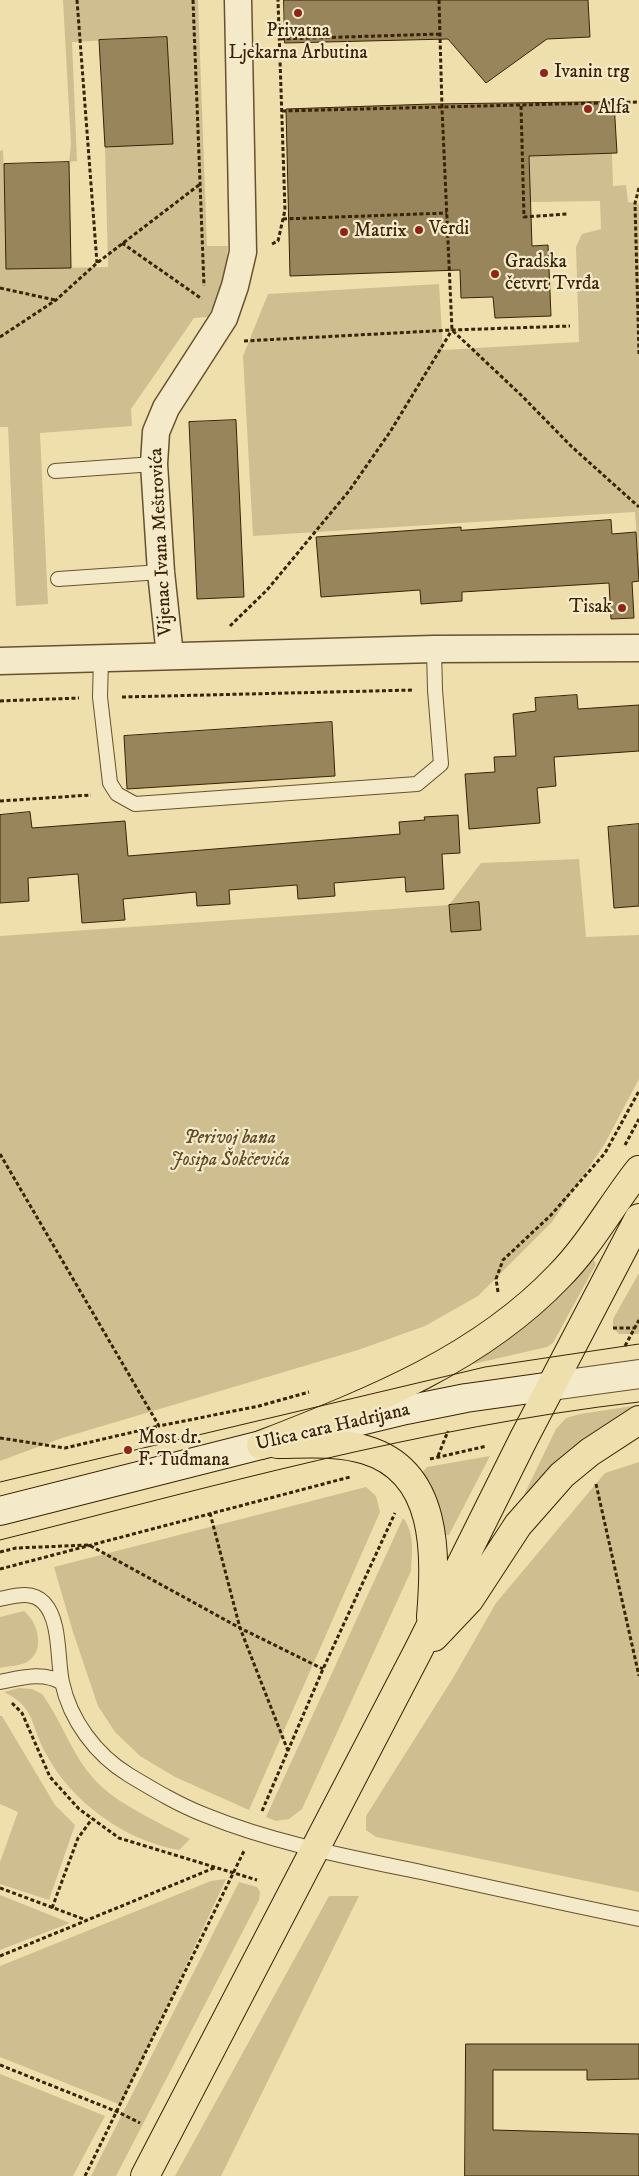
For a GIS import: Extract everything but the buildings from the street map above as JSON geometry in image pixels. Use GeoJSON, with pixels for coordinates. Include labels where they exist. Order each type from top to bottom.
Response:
{"type":"FeatureCollection","features":[{"type":"Feature","properties":{"kind":"main road"},"geometry":{"type":"LineString","coordinates":[[261,1445],[338,1415],[406,1384],[492,1335],[536,1299],[561,1274],[629,1161]]}},
{"type":"Feature","properties":{"kind":"main road"},"geometry":{"type":"LineString","coordinates":[[145,2176],[424,1640],[506,1473],[639,1218]]}},
{"type":"Feature","properties":{"kind":"main road","name":"Ulica cara Hadrijana"},"geometry":{"type":"LineString","coordinates":[[0,1511],[415,1408],[466,1398],[639,1374]]}},
{"type":"Feature","properties":{"kind":"main road"},"geometry":{"type":"LineString","coordinates":[[424,1640],[454,1618],[470,1600],[518,1525],[562,1475],[590,1452],[639,1420]]}},
{"type":"Feature","properties":{"kind":"main road"},"geometry":{"type":"LineString","coordinates":[[261,1445],[336,1445],[365,1450],[384,1458],[402,1470],[417,1490],[431,1527],[433,1594],[424,1640]]}},
{"type":"Feature","properties":{"kind":"street","name":"Vijenac Ivana Meštrovića"},"geometry":{"type":"LineString","coordinates":[[170,656],[161,572],[154,464],[156,432],[166,408],[224,318],[235,286],[243,252],[238,0]]}},
{"type":"Feature","properties":{"kind":"street","name":"Vijenac Ivana Meštrovića"},"geometry":{"type":"LineString","coordinates":[[0,661],[434,649],[639,648]]}},
{"type":"Feature","properties":{"kind":"lane"},"geometry":{"type":"LineString","coordinates":[[54,471],[154,464]]}},
{"type":"Feature","properties":{"kind":"lane"},"geometry":{"type":"LineString","coordinates":[[58,579],[161,572]]}},
{"type":"Feature","properties":{"kind":"lane"},"geometry":{"type":"LineString","coordinates":[[101,658],[100,697],[110,783],[117,794],[135,804],[416,784],[441,764],[434,649]]}},
{"type":"Feature","properties":{"kind":"lane"},"geometry":{"type":"LineString","coordinates":[[0,1599],[20,1595],[33,1596],[45,1603],[58,1642],[62,1683],[86,1737],[103,1756],[127,1774],[172,1800],[205,1815],[315,1849],[639,1919]]}},
{"type":"Feature","properties":{"kind":"lane"},"geometry":{"type":"LineString","coordinates":[[0,1682],[16,1678],[44,1676],[53,1677],[62,1683]]}},
{"type":"Feature","properties":{"kind":"path"},"geometry":{"type":"LineString","coordinates":[[77,0],[97,262]]}},
{"type":"Feature","properties":{"kind":"path"},"geometry":{"type":"LineString","coordinates":[[122,243],[204,300],[192,0]]}},
{"type":"Feature","properties":{"kind":"path"},"geometry":{"type":"LineString","coordinates":[[226,630],[267,590],[349,491],[390,432],[452,330],[439,0]]}},
{"type":"Feature","properties":{"kind":"path"},"geometry":{"type":"LineString","coordinates":[[280,38],[440,34]]}},
{"type":"Feature","properties":{"kind":"path"},"geometry":{"type":"LineString","coordinates":[[282,111],[639,102]]}},
{"type":"Feature","properties":{"kind":"path"},"geometry":{"type":"LineString","coordinates":[[521,106],[524,217],[567,214]]}},
{"type":"Feature","properties":{"kind":"path"},"geometry":{"type":"LineString","coordinates":[[0,337],[56,300],[97,262],[199,185]]}},
{"type":"Feature","properties":{"kind":"path"},"geometry":{"type":"LineString","coordinates":[[639,188],[635,203],[639,354]]}},
{"type":"Feature","properties":{"kind":"path"},"geometry":{"type":"LineString","coordinates":[[283,219],[446,213]]}},
{"type":"Feature","properties":{"kind":"path"},"geometry":{"type":"LineString","coordinates":[[0,288],[56,300]]}},
{"type":"Feature","properties":{"kind":"path"},"geometry":{"type":"LineString","coordinates":[[238,341],[570,326]]}},
{"type":"Feature","properties":{"kind":"path"},"geometry":{"type":"LineString","coordinates":[[452,330],[522,395],[572,447],[639,507]]}},
{"type":"Feature","properties":{"kind":"path"},"geometry":{"type":"LineString","coordinates":[[0,701],[435,690]]}},
{"type":"Feature","properties":{"kind":"path"},"geometry":{"type":"LineString","coordinates":[[0,801],[117,794]]}},
{"type":"Feature","properties":{"kind":"path"},"geometry":{"type":"LineString","coordinates":[[504,1288],[498,1293],[496,1278],[503,1260],[551,1215],[606,1153],[639,1091]]}},
{"type":"Feature","properties":{"kind":"path"},"geometry":{"type":"LineString","coordinates":[[629,1161],[639,1119]]}},
{"type":"Feature","properties":{"kind":"path"},"geometry":{"type":"LineString","coordinates":[[0,1154],[159,1426]]}},
{"type":"Feature","properties":{"kind":"path"},"geometry":{"type":"LineString","coordinates":[[0,1438],[65,1448],[159,1426],[259,1406],[314,1390]]}},
{"type":"Feature","properties":{"kind":"path"},"geometry":{"type":"LineString","coordinates":[[596,1483],[639,1676]]}},
{"type":"Feature","properties":{"kind":"path"},"geometry":{"type":"LineString","coordinates":[[210,1513],[240,1628],[288,1751]]}},
{"type":"Feature","properties":{"kind":"path"},"geometry":{"type":"LineString","coordinates":[[0,1569],[89,1545]]}},
{"type":"Feature","properties":{"kind":"path"},"geometry":{"type":"LineString","coordinates":[[0,1552],[35,1546],[89,1545],[240,1628],[323,1669]]}},
{"type":"Feature","properties":{"kind":"path"},"geometry":{"type":"LineString","coordinates":[[9,1701],[22,1713],[50,1777],[79,1810],[119,1838],[257,1880]]}},
{"type":"Feature","properties":{"kind":"path"},"geometry":{"type":"LineString","coordinates":[[52,1908],[78,1838],[92,1819]]}},
{"type":"Feature","properties":{"kind":"path"},"geometry":{"type":"LineString","coordinates":[[0,1956],[214,1868]]}},
{"type":"Feature","properties":{"kind":"path"},"geometry":{"type":"LineString","coordinates":[[0,1888],[86,1921]]}},
{"type":"Feature","properties":{"kind":"path"},"geometry":{"type":"LineString","coordinates":[[0,2065],[118,2112],[147,2126]]}},
{"type":"Feature","properties":{"kind":"green space"},"geometry":{"type":"Polygon","coordinates":[[[63,0],[198,0],[207,246],[228,246],[222,282],[208,317],[194,318],[131,409],[132,426],[40,433],[48,604],[16,606],[8,427],[0,427],[0,151],[3,150],[7,269],[108,267],[105,147],[173,143],[167,37],[72,42],[77,161],[69,162],[71,145],[63,0]]]}},
{"type":"Feature","properties":{"kind":"green space"},"geometry":{"type":"Polygon","coordinates":[[[612,153],[613,186],[626,185],[628,202],[639,204],[639,567],[635,512],[253,536],[243,356],[268,294],[439,284],[443,350],[579,342],[576,247],[582,234],[601,229],[600,201],[530,202],[529,156],[612,153]]]}},
{"type":"Feature","properties":{"kind":"green space","name":"Perivoj bana Josipa Šokčevića"},"geometry":{"type":"Polygon","coordinates":[[[579,859],[586,937],[639,935],[639,1079],[604,1145],[552,1222],[478,1296],[425,1326],[358,1350],[62,1438],[0,1461],[0,936],[449,905],[481,863],[579,859]]]}},
{"type":"Feature","properties":{"kind":"green space"},"geometry":{"type":"Polygon","coordinates":[[[593,1259],[596,1264],[553,1343],[547,1347],[473,1364],[467,1363],[588,1260],[593,1259]]]}},
{"type":"Feature","properties":{"kind":"green space"},"geometry":{"type":"Polygon","coordinates":[[[639,1273],[639,1334],[619,1334],[613,1328],[613,1319],[639,1273]]]}},
{"type":"Feature","properties":{"kind":"green space"},"geometry":{"type":"Polygon","coordinates":[[[639,1405],[639,1414],[523,1497],[556,1429],[566,1418],[639,1405]]]}},
{"type":"Feature","properties":{"kind":"green space"},"geometry":{"type":"Polygon","coordinates":[[[490,1456],[449,1535],[443,1535],[442,1517],[438,1503],[431,1490],[419,1476],[427,1467],[490,1456]]]}},
{"type":"Feature","properties":{"kind":"green space"},"geometry":{"type":"Polygon","coordinates":[[[639,1462],[639,1892],[376,1837],[366,1830],[366,1816],[453,1678],[496,1603],[605,1473],[639,1462]]]}},
{"type":"Feature","properties":{"kind":"green space"},"geometry":{"type":"Polygon","coordinates":[[[366,1487],[376,1496],[380,1512],[249,1810],[175,1777],[140,1756],[115,1732],[98,1706],[73,1632],[54,1567],[366,1487]]]}},
{"type":"Feature","properties":{"kind":"green space"},"geometry":{"type":"Polygon","coordinates":[[[403,1518],[411,1537],[411,1571],[302,1809],[289,1819],[276,1821],[266,1817],[403,1518]]]}},
{"type":"Feature","properties":{"kind":"green space"},"geometry":{"type":"Polygon","coordinates":[[[24,1611],[36,1629],[38,1636],[37,1651],[27,1662],[0,1668],[0,1617],[24,1611]]]}},
{"type":"Feature","properties":{"kind":"green space"},"geometry":{"type":"Polygon","coordinates":[[[19,1688],[32,1689],[42,1694],[56,1715],[80,1761],[104,1789],[140,1813],[190,1839],[179,1850],[159,1845],[119,1828],[84,1802],[56,1770],[40,1742],[31,1718],[22,1704],[4,1692],[19,1688]]]}},
{"type":"Feature","properties":{"kind":"green space"},"geometry":{"type":"Polygon","coordinates":[[[0,1716],[2,1716],[55,1805],[75,1825],[49,1900],[0,1884],[0,1862],[18,1812],[0,1804],[0,1716]]]}},
{"type":"Feature","properties":{"kind":"green space"},"geometry":{"type":"Polygon","coordinates":[[[226,1879],[121,2105],[0,2057],[0,1966],[211,1881],[226,1879]]]}},
{"type":"Feature","properties":{"kind":"green space"},"geometry":{"type":"Polygon","coordinates":[[[239,1882],[257,1887],[260,1892],[259,1900],[116,2176],[91,2176],[239,1882]]]}},
{"type":"Feature","properties":{"kind":"green space"},"geometry":{"type":"Polygon","coordinates":[[[0,1895],[70,1923],[0,1950],[0,1895]]]}},
{"type":"Feature","properties":{"kind":"green space"},"geometry":{"type":"Polygon","coordinates":[[[329,1896],[359,1896],[221,2176],[175,2176],[329,1896]]]}},
{"type":"Feature","properties":{"kind":"green space"},"geometry":{"type":"Polygon","coordinates":[[[0,2074],[105,2116],[73,2176],[0,2176],[0,2074]]]}},
{"type":"Feature","properties":{"kind":"tram line"},"geometry":{"type":"LineString","coordinates":[[0,1482],[485,1367],[639,1344]]}},
{"type":"Feature","properties":{"kind":"tram line"},"geometry":{"type":"LineString","coordinates":[[0,1540],[317,1460],[477,1427],[639,1402]]}},
{"type":"Feature","properties":{"kind":"place","name":"Privatna Ljekarna Arbutina"},"geometry":{"type":"Point","coordinates":[298,13]}},
{"type":"Feature","properties":{"kind":"place","name":"Ivanin trg"},"geometry":{"type":"Point","coordinates":[544,73]}},
{"type":"Feature","properties":{"kind":"place","name":"Alfa"},"geometry":{"type":"Point","coordinates":[588,109]}},
{"type":"Feature","properties":{"kind":"place","name":"Verdi"},"geometry":{"type":"Point","coordinates":[419,230]}},
{"type":"Feature","properties":{"kind":"place","name":"Matrix"},"geometry":{"type":"Point","coordinates":[344,232]}},
{"type":"Feature","properties":{"kind":"place","name":"Gradska četvrt Tvrđa"},"geometry":{"type":"Point","coordinates":[495,274]}},
{"type":"Feature","properties":{"kind":"place","name":"Tisak"},"geometry":{"type":"Point","coordinates":[622,608]}},
{"type":"Feature","properties":{"kind":"place","name":"Most dr. F. Tuđmana"},"geometry":{"type":"Point","coordinates":[128,1450]}}]}
